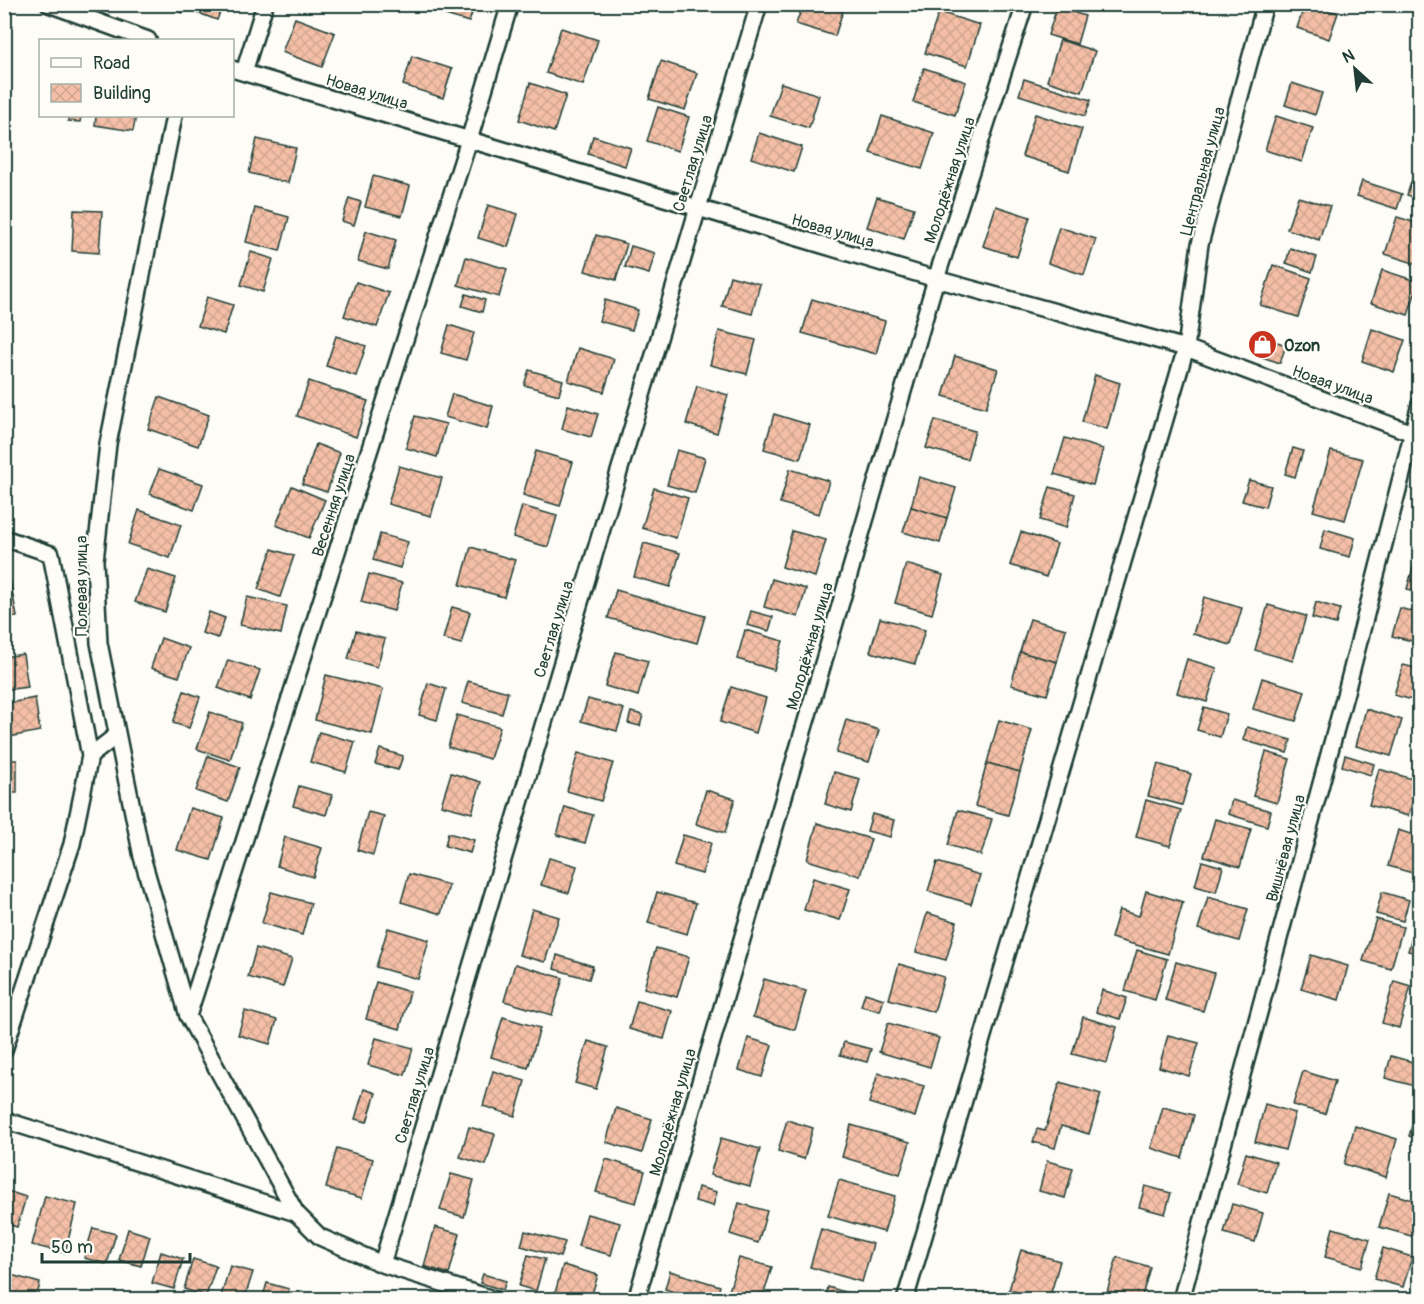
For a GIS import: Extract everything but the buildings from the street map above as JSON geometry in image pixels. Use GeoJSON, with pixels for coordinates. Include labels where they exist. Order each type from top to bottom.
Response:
{"type":"FeatureCollection","features":[{"type":"Feature","properties":{"kind":"street"},"geometry":{"type":"LineString","coordinates":[[49,4],[145,39]]}},
{"type":"Feature","properties":{"kind":"street"},"geometry":{"type":"LineString","coordinates":[[238,70],[266,4]]}},
{"type":"Feature","properties":{"kind":"street","name":"Весенняя улица"},"geometry":{"type":"LineString","coordinates":[[188,1016],[469,140],[510,4]]}},
{"type":"Feature","properties":{"kind":"street","name":"Светлая улица"},"geometry":{"type":"LineString","coordinates":[[382,1264],[759,4]]}},
{"type":"Feature","properties":{"kind":"street","name":"Молодёжная улица"},"geometry":{"type":"LineString","coordinates":[[636,1299],[936,279],[1025,4]]}},
{"type":"Feature","properties":{"kind":"street","name":"Центральная улица"},"geometry":{"type":"LineString","coordinates":[[905,1299],[1186,348],[1200,243],[1265,4]]}},
{"type":"Feature","properties":{"kind":"street","name":"Новая улица"},"geometry":{"type":"LineString","coordinates":[[238,70],[936,279],[1186,348],[1416,434]]}},
{"type":"Feature","properties":{"kind":"street","name":"Полевая улица"},"geometry":{"type":"LineString","coordinates":[[174,117],[108,444],[96,561],[99,643],[142,857],[188,1016],[296,1213]]}},
{"type":"Feature","properties":{"kind":"street","name":"Вишнёвая улица"},"geometry":{"type":"LineString","coordinates":[[1181,1299],[1416,434],[1419,404]]}},
{"type":"Feature","properties":{"kind":"street"},"geometry":{"type":"LineString","coordinates":[[4,538],[51,554],[90,756],[72,844],[4,1050]]}},
{"type":"Feature","properties":{"kind":"street"},"geometry":{"type":"LineString","coordinates":[[90,756],[117,735]]}},
{"type":"Feature","properties":{"kind":"street"},"geometry":{"type":"LineString","coordinates":[[4,1120],[296,1213],[320,1237],[382,1264],[496,1299]]}},
{"type":"Feature","properties":{"kind":"place","name":"Ozon"},"geometry":{"type":"Point","coordinates":[1263,345]}}]}
